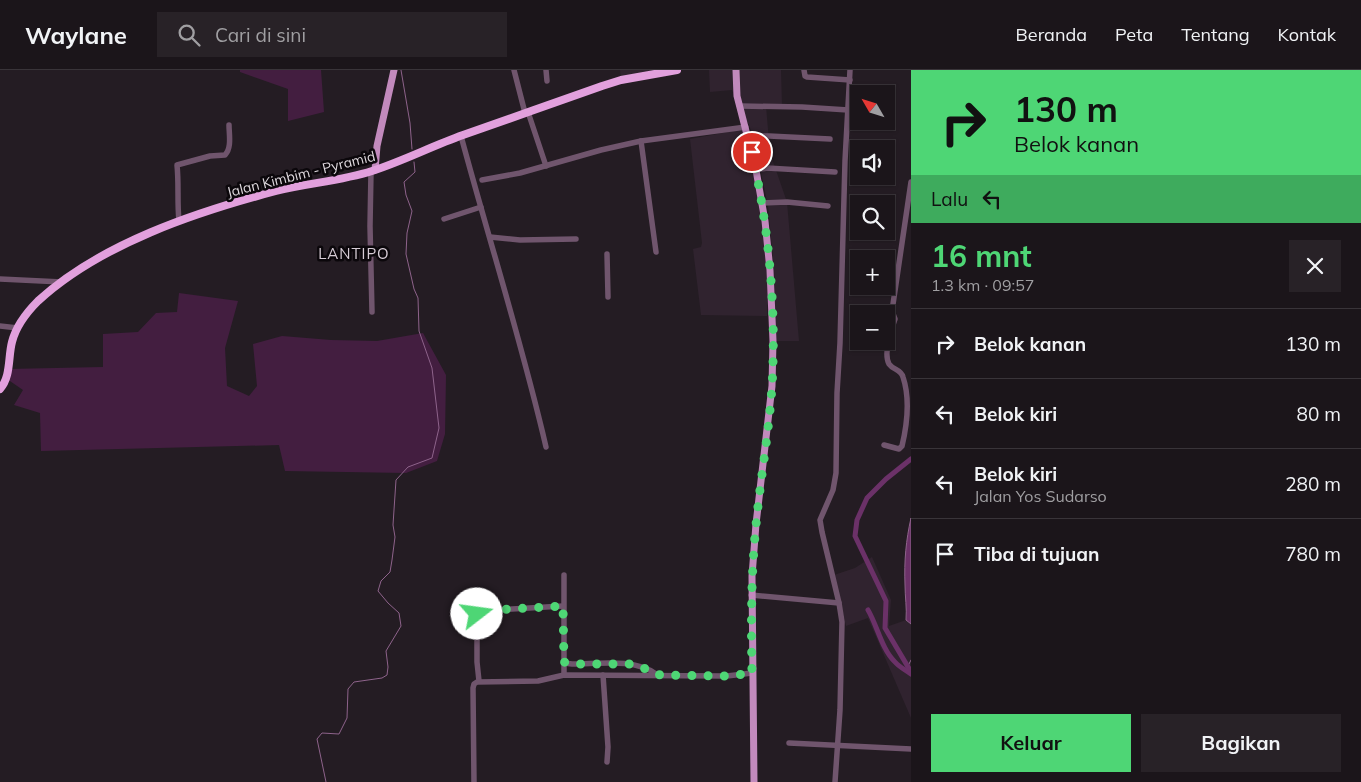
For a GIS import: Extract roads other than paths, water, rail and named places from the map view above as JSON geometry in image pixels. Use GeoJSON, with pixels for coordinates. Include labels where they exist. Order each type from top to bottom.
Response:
{"type":"FeatureCollection","features":[{"type":"Feature","properties":{"kind":"highway","name":"Jalan Kimbim - Pyramid"},"geometry":{"type":"LineString","coordinates":[[0,388],[5,381],[12,343],[18,328],[29,311],[62,282],[109,252],[179,221],[219,206],[373,171],[461,136],[602,86],[643,73],[676,70]]}},
{"type":"Feature","properties":{"kind":"main road"},"geometry":{"type":"LineString","coordinates":[[373,171],[394,70]]}},
{"type":"Feature","properties":{"kind":"main road"},"geometry":{"type":"LineString","coordinates":[[736,70],[736,90],[756,170],[762,203],[770,270],[773,365],[756,524],[751,594],[754,782]]}},
{"type":"Feature","properties":{"kind":"street"},"geometry":{"type":"LineString","coordinates":[[514,70],[546,166]]}},
{"type":"Feature","properties":{"kind":"street"},"geometry":{"type":"LineString","coordinates":[[546,70],[546,81]]}},
{"type":"Feature","properties":{"kind":"street"},"geometry":{"type":"LineString","coordinates":[[804,70],[807,77],[850,80]]}},
{"type":"Feature","properties":{"kind":"street"},"geometry":{"type":"LineString","coordinates":[[835,782],[842,631],[839,603],[820,520],[833,490],[836,474],[837,393],[850,70]]}},
{"type":"Feature","properties":{"kind":"street"},"geometry":{"type":"LineString","coordinates":[[741,106],[848,110]]}},
{"type":"Feature","properties":{"kind":"street"},"geometry":{"type":"LineString","coordinates":[[179,221],[176,165],[210,156],[225,155],[230,147],[229,125]]}},
{"type":"Feature","properties":{"kind":"street"},"geometry":{"type":"LineString","coordinates":[[482,180],[546,166],[600,150],[641,141],[746,127]]}},
{"type":"Feature","properties":{"kind":"street"},"geometry":{"type":"LineString","coordinates":[[461,136],[532,386],[546,447]]}},
{"type":"Feature","properties":{"kind":"street"},"geometry":{"type":"LineString","coordinates":[[748,136],[830,139]]}},
{"type":"Feature","properties":{"kind":"street"},"geometry":{"type":"LineString","coordinates":[[641,141],[656,252]]}},
{"type":"Feature","properties":{"kind":"street"},"geometry":{"type":"LineString","coordinates":[[756,170],[768,168],[835,172]]}},
{"type":"Feature","properties":{"kind":"street"},"geometry":{"type":"LineString","coordinates":[[372,312],[370,226],[373,171]]}},
{"type":"Feature","properties":{"kind":"street"},"geometry":{"type":"LineString","coordinates":[[884,445],[899,449],[903,441],[906,422],[907,397],[904,378],[902,373],[888,362],[888,354],[890,335],[895,318],[892,311],[911,182]]}},
{"type":"Feature","properties":{"kind":"street"},"geometry":{"type":"LineString","coordinates":[[762,203],[787,202],[828,206]]}},
{"type":"Feature","properties":{"kind":"street"},"geometry":{"type":"LineString","coordinates":[[444,219],[481,207]]}},
{"type":"Feature","properties":{"kind":"street"},"geometry":{"type":"LineString","coordinates":[[490,237],[520,240],[576,239]]}},
{"type":"Feature","properties":{"kind":"street"},"geometry":{"type":"LineString","coordinates":[[607,254],[608,297]]}},
{"type":"Feature","properties":{"kind":"street"},"geometry":{"type":"LineString","coordinates":[[0,279],[62,282]]}},
{"type":"Feature","properties":{"kind":"street"},"geometry":{"type":"LineString","coordinates":[[0,326],[18,328]]}},
{"type":"Feature","properties":{"kind":"street"},"geometry":{"type":"LineString","coordinates":[[564,575],[564,675]]}},
{"type":"Feature","properties":{"kind":"street"},"geometry":{"type":"LineString","coordinates":[[751,594],[839,603]]}},
{"type":"Feature","properties":{"kind":"street"},"geometry":{"type":"LineString","coordinates":[[479,682],[477,611],[563,606]]}},
{"type":"Feature","properties":{"kind":"street"},"geometry":{"type":"LineString","coordinates":[[564,662],[572,664],[631,664],[656,674]]}},
{"type":"Feature","properties":{"kind":"street"},"geometry":{"type":"LineString","coordinates":[[474,782],[473,688],[474,684],[479,682],[538,681],[564,675],[656,674],[718,676],[752,673]]}},
{"type":"Feature","properties":{"kind":"street"},"geometry":{"type":"LineString","coordinates":[[603,675],[608,747],[607,762]]}},
{"type":"Feature","properties":{"kind":"street"},"geometry":{"type":"LineString","coordinates":[[789,743],[911,749]]}},
{"type":"Feature","properties":{"kind":"waterway"},"geometry":{"type":"LineString","coordinates":[[401,70],[410,123],[412,149]]}},
{"type":"Feature","properties":{"kind":"waterway"},"geometry":{"type":"LineString","coordinates":[[326,782],[317,739],[322,733],[339,734],[347,718],[348,689],[354,682],[382,678],[387,675],[386,651],[401,626],[399,613],[378,591],[381,581],[390,572],[392,560],[395,537],[393,525],[396,480],[408,467],[432,458],[439,428],[432,368],[419,331],[418,298],[406,254],[407,233],[412,211],[406,195],[404,182],[415,172],[414,162]]}},
{"type":"Feature","properties":{"kind":"waterway"},"geometry":{"type":"LineString","coordinates":[[911,459],[886,479],[867,498],[857,520],[855,536],[886,601],[885,628],[911,672]]}},
{"type":"Feature","properties":{"kind":"waterway"},"geometry":{"type":"LineString","coordinates":[[868,610],[890,657],[911,674]]}},
{"type":"Feature","properties":{"kind":"waterway"},"geometry":{"type":"LineString","coordinates":[[908,666],[911,660]]}},
{"type":"Feature","properties":{"kind":"district","name":"LANTIPO"},"geometry":{"type":"Point","coordinates":[354,254]}}]}
